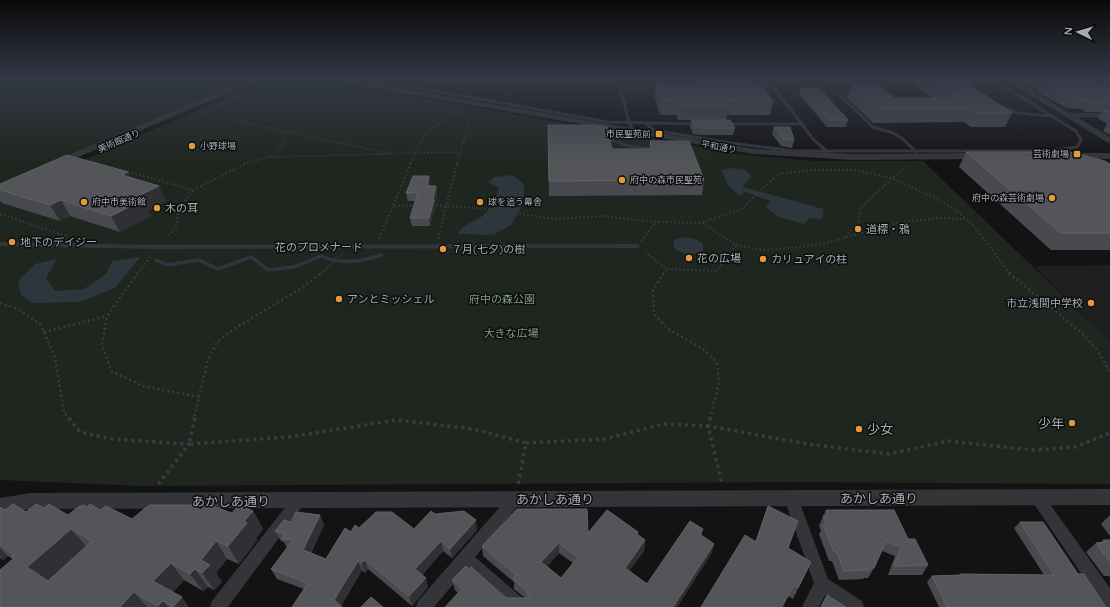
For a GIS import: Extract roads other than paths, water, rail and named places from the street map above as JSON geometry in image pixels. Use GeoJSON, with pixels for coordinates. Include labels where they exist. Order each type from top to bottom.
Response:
{"type":"FeatureCollection","features":[{"type":"Feature","properties":{"kind":"street","name":"美術館通り"},"geometry":{"type":"LineString","coordinates":[[61,163],[71,157],[189,107]]}},
{"type":"Feature","properties":{"kind":"street","name":"美術館通り"},"geometry":{"type":"LineString","coordinates":[[47,169],[78,158],[197,107]]}},
{"type":"Feature","properties":{"kind":"street","name":"平和通り"},"geometry":{"type":"LineString","coordinates":[[472,107],[634,132],[677,141],[790,155],[916,154],[1110,156]]}},
{"type":"Feature","properties":{"kind":"street"},"geometry":{"type":"LineString","coordinates":[[1055,107],[1110,140]]}},
{"type":"Feature","properties":{"kind":"street"},"geometry":{"type":"LineString","coordinates":[[1068,115],[1110,115]]}},
{"type":"Feature","properties":{"kind":"street","name":"花のプロメナード"},"geometry":{"type":"LineString","coordinates":[[0,244],[158,247],[637,246]]}},
{"type":"Feature","properties":{"kind":"street"},"geometry":{"type":"LineString","coordinates":[[1037,497],[1110,602]]}},
{"type":"Feature","properties":{"kind":"street","name":"あかしあ通り"},"geometry":{"type":"LineString","coordinates":[[0,506],[31,501],[1110,497]]}},
{"type":"Feature","properties":{"kind":"street"},"geometry":{"type":"LineString","coordinates":[[791,498],[822,584],[856,607]]}},
{"type":"Feature","properties":{"kind":"street"},"geometry":{"type":"LineString","coordinates":[[424,607],[515,499]]}},
{"type":"Feature","properties":{"kind":"street"},"geometry":{"type":"LineString","coordinates":[[218,607],[299,500]]}},
{"type":"Feature","properties":{"kind":"street"},"geometry":{"type":"LineString","coordinates":[[466,559],[520,607]]}},
{"type":"Feature","properties":{"kind":"street"},"geometry":{"type":"LineString","coordinates":[[810,607],[822,584]]}},
{"type":"Feature","properties":{"kind":"lane"},"geometry":{"type":"LineString","coordinates":[[524,107],[608,122],[701,124]]}},
{"type":"Feature","properties":{"kind":"lane"},"geometry":{"type":"LineString","coordinates":[[625,107],[629,122],[634,132]]}},
{"type":"Feature","properties":{"kind":"lane"},"geometry":{"type":"LineString","coordinates":[[789,107],[814,140],[828,152]]}},
{"type":"Feature","properties":{"kind":"lane"},"geometry":{"type":"LineString","coordinates":[[853,107],[873,127],[894,134],[903,139],[916,154]]}},
{"type":"Feature","properties":{"kind":"lane"},"geometry":{"type":"LineString","coordinates":[[1003,107],[1014,113],[1030,116],[1051,116]]}},
{"type":"Feature","properties":{"kind":"lane"},"geometry":{"type":"LineString","coordinates":[[647,124],[653,130],[724,142],[776,149],[828,152],[916,154],[1046,151],[1077,147],[1081,140],[1076,131],[1037,107]]}},
{"type":"Feature","properties":{"kind":"lane"},"geometry":{"type":"LineString","coordinates":[[724,124],[802,124]]}},
{"type":"Feature","properties":{"kind":"lane"},"geometry":{"type":"LineString","coordinates":[[600,137],[620,144],[648,149],[663,148]]}},
{"type":"Feature","properties":{"kind":"lane"},"geometry":{"type":"LineString","coordinates":[[1093,156],[1102,162]]}},
{"type":"Feature","properties":{"kind":"waterway"},"geometry":{"type":"LineString","coordinates":[[156,260],[167,265],[199,260],[218,269],[251,257],[268,270],[294,267],[321,256],[336,261],[351,262],[381,255]]}},
{"type":"Feature","properties":{"kind":"place","name":"市民聖苑前"},"geometry":{"type":"Point","coordinates":[659,134]}},
{"type":"Feature","properties":{"kind":"place","name":"小野球場"},"geometry":{"type":"Point","coordinates":[192,146]}},
{"type":"Feature","properties":{"kind":"place","name":"芸術劇場"},"geometry":{"type":"Point","coordinates":[1077,154]}},
{"type":"Feature","properties":{"kind":"place","name":"府中の森市民聖苑"},"geometry":{"type":"Point","coordinates":[622,180]}},
{"type":"Feature","properties":{"kind":"place","name":"府中の森芸術劇場"},"geometry":{"type":"Point","coordinates":[1052,198]}},
{"type":"Feature","properties":{"kind":"place","name":"府中市美術館"},"geometry":{"type":"Point","coordinates":[84,202]}},
{"type":"Feature","properties":{"kind":"place","name":"球を追う幕舎"},"geometry":{"type":"Point","coordinates":[480,202]}},
{"type":"Feature","properties":{"kind":"place","name":"木の耳"},"geometry":{"type":"Point","coordinates":[157,208]}},
{"type":"Feature","properties":{"kind":"place","name":"道標・鴉"},"geometry":{"type":"Point","coordinates":[858,229]}},
{"type":"Feature","properties":{"kind":"place","name":"地下のデイジー"},"geometry":{"type":"Point","coordinates":[12,242]}},
{"type":"Feature","properties":{"kind":"place","name":"７月(七夕)の樹"},"geometry":{"type":"Point","coordinates":[443,249]}},
{"type":"Feature","properties":{"kind":"place","name":"花の広場"},"geometry":{"type":"Point","coordinates":[689,258]}},
{"type":"Feature","properties":{"kind":"place","name":"カリュアイの柱"},"geometry":{"type":"Point","coordinates":[763,259]}},
{"type":"Feature","properties":{"kind":"place","name":"アンとミッシェル"},"geometry":{"type":"Point","coordinates":[339,299]}},
{"type":"Feature","properties":{"kind":"place","name":"市立浅間中学校"},"geometry":{"type":"Point","coordinates":[1091,303]}},
{"type":"Feature","properties":{"kind":"place","name":"少年"},"geometry":{"type":"Point","coordinates":[1072,423]}},
{"type":"Feature","properties":{"kind":"place","name":"少女"},"geometry":{"type":"Point","coordinates":[859,429]}},
{"type":"Feature","properties":{"kind":"park label","name":"府中の森公園"},"geometry":{"type":"Point","coordinates":[502,299]}},
{"type":"Feature","properties":{"kind":"park label","name":"大きな広場"},"geometry":{"type":"Point","coordinates":[511,333]}}]}
